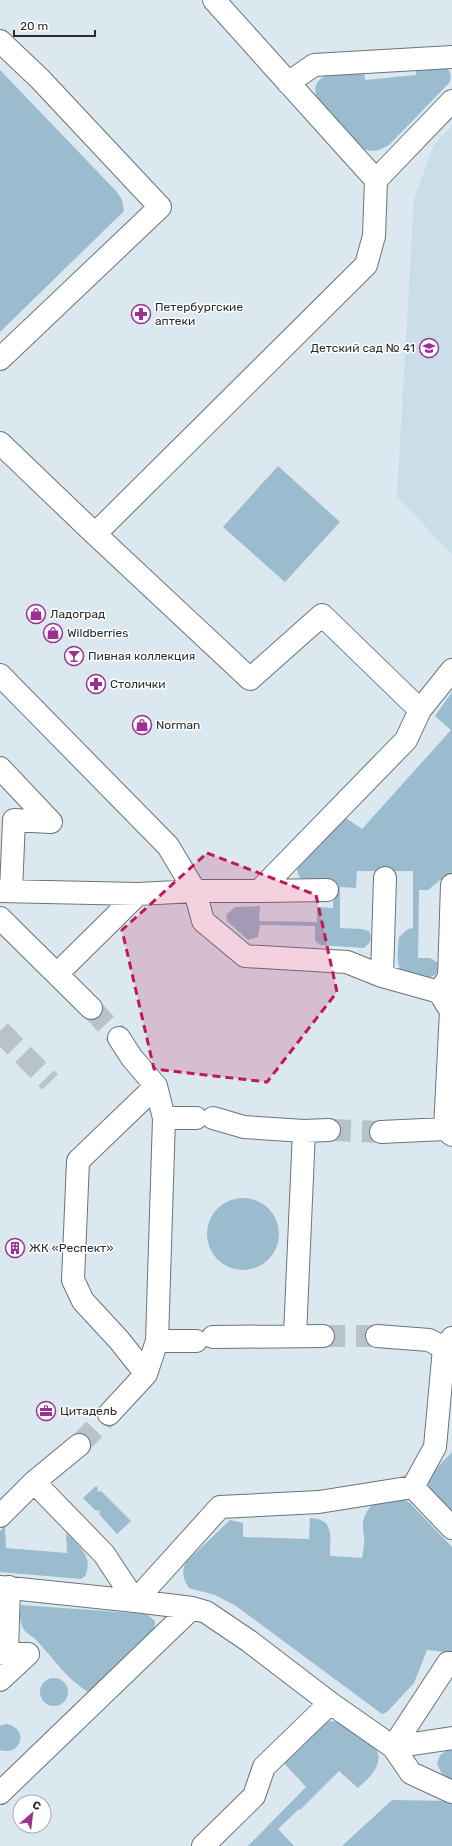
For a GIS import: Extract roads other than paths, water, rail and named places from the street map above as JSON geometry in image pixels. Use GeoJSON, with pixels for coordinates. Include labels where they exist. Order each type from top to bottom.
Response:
{"type":"FeatureCollection","features":[{"type":"Feature","properties":{"kind":"lane"},"geometry":{"type":"LineString","coordinates":[[214,0],[376,180]]}},
{"type":"Feature","properties":{"kind":"lane"},"geometry":{"type":"LineString","coordinates":[[0,41],[40,79],[160,207],[0,359]]}},
{"type":"Feature","properties":{"kind":"lane"},"geometry":{"type":"LineString","coordinates":[[288,83],[314,65],[452,57]]}},
{"type":"Feature","properties":{"kind":"lane"},"geometry":{"type":"LineString","coordinates":[[95,534],[366,265],[374,236],[376,180],[452,101]]}},
{"type":"Feature","properties":{"kind":"lane"},"geometry":{"type":"LineString","coordinates":[[0,443],[250,679],[322,615],[420,710]]}},
{"type":"Feature","properties":{"kind":"lane"},"geometry":{"type":"LineString","coordinates":[[259,891],[406,740],[420,710],[452,670]]}},
{"type":"Feature","properties":{"kind":"lane"},"geometry":{"type":"LineString","coordinates":[[0,675],[168,846],[195,891],[203,921],[245,956],[346,962],[382,976],[439,992],[451,1011],[449,1132],[381,1132]]}},
{"type":"Feature","properties":{"kind":"lane"},"geometry":{"type":"LineString","coordinates":[[0,768],[51,822],[7,820],[6,891],[138,894],[195,891],[327,890]]}},
{"type":"Feature","properties":{"kind":"lane"},"geometry":{"type":"LineString","coordinates":[[382,976],[385,878]]}},
{"type":"Feature","properties":{"kind":"lane"},"geometry":{"type":"LineString","coordinates":[[439,992],[449,977],[452,885]]}},
{"type":"Feature","properties":{"kind":"lane"},"geometry":{"type":"LineString","coordinates":[[57,974],[138,894]]}},
{"type":"Feature","properties":{"kind":"lane"},"geometry":{"type":"LineString","coordinates":[[0,918],[91,1008]]}},
{"type":"Feature","properties":{"kind":"lane"},"geometry":{"type":"LineString","coordinates":[[108,1414],[146,1374],[157,1341],[164,1118],[156,1086],[132,1058],[119,1038]]}},
{"type":"Feature","properties":{"kind":"lane"},"geometry":{"type":"LineString","coordinates":[[146,1374],[119,1340],[82,1301],[73,1280],[78,1161],[156,1086]]}},
{"type":"Feature","properties":{"kind":"lane"},"geometry":{"type":"LineString","coordinates":[[164,1118],[205,1118],[244,1128],[304,1131],[329,1130]]}},
{"type":"Feature","properties":{"kind":"lane"},"geometry":{"type":"LineString","coordinates":[[295,1336],[304,1131]]}},
{"type":"Feature","properties":{"kind":"lane"},"geometry":{"type":"LineString","coordinates":[[157,1341],[323,1336]]}},
{"type":"Feature","properties":{"kind":"lane"},"geometry":{"type":"LineString","coordinates":[[377,1336],[448,1343],[435,1447]]}},
{"type":"Feature","properties":{"kind":"lane"},"geometry":{"type":"LineString","coordinates":[[413,1487],[435,1447],[452,1428]]}},
{"type":"Feature","properties":{"kind":"lane"},"geometry":{"type":"LineString","coordinates":[[0,1516],[34,1482],[79,1445]]}},
{"type":"Feature","properties":{"kind":"lane"},"geometry":{"type":"LineString","coordinates":[[34,1482],[104,1554],[135,1601]]}},
{"type":"Feature","properties":{"kind":"lane"},"geometry":{"type":"LineString","coordinates":[[413,1487],[452,1528]]}},
{"type":"Feature","properties":{"kind":"lane"},"geometry":{"type":"LineString","coordinates":[[135,1601],[220,1507],[320,1502],[413,1487]]}},
{"type":"Feature","properties":{"kind":"lane"},"geometry":{"type":"LineString","coordinates":[[0,1680],[28,1654],[4,1653],[5,1587],[192,1608],[206,1612],[249,1641],[330,1703],[393,1747],[411,1773],[452,1792]]}},
{"type":"Feature","properties":{"kind":"lane"},"geometry":{"type":"LineString","coordinates":[[0,1793],[192,1608]]}},
{"type":"Feature","properties":{"kind":"lane"},"geometry":{"type":"LineString","coordinates":[[393,1747],[448,1663],[452,1663]]}},
{"type":"Feature","properties":{"kind":"lane"},"geometry":{"type":"LineString","coordinates":[[203,1846],[254,1796],[264,1767],[330,1703]]}},
{"type":"Feature","properties":{"kind":"lane"},"geometry":{"type":"LineString","coordinates":[[393,1747],[452,1738]]}},
{"type":"Feature","properties":{"kind":"tunnel"},"geometry":{"type":"LineString","coordinates":[[91,1008],[119,1038]]}},
{"type":"Feature","properties":{"kind":"tunnel"},"geometry":{"type":"LineString","coordinates":[[0,1031],[50,1082]]}},
{"type":"Feature","properties":{"kind":"tunnel"},"geometry":{"type":"LineString","coordinates":[[329,1130],[381,1132]]}},
{"type":"Feature","properties":{"kind":"tunnel"},"geometry":{"type":"LineString","coordinates":[[323,1336],[377,1336]]}},
{"type":"Feature","properties":{"kind":"tunnel"},"geometry":{"type":"LineString","coordinates":[[79,1445],[109,1414]]}},
{"type":"Feature","properties":{"kind":"place","name":"Петербургские аптеки"},"geometry":{"type":"Point","coordinates":[141,314]}},
{"type":"Feature","properties":{"kind":"place","name":"Детский сад № 41"},"geometry":{"type":"Point","coordinates":[429,348]}},
{"type":"Feature","properties":{"kind":"place","name":"Ладоград"},"geometry":{"type":"Point","coordinates":[36,614]}},
{"type":"Feature","properties":{"kind":"place","name":"Wildberries"},"geometry":{"type":"Point","coordinates":[53,633]}},
{"type":"Feature","properties":{"kind":"place","name":"Пивная коллекция"},"geometry":{"type":"Point","coordinates":[74,656]}},
{"type":"Feature","properties":{"kind":"place","name":"Столички"},"geometry":{"type":"Point","coordinates":[96,684]}},
{"type":"Feature","properties":{"kind":"place","name":"Norman"},"geometry":{"type":"Point","coordinates":[142,725]}},
{"type":"Feature","properties":{"kind":"place","name":"ЖК «Респект»"},"geometry":{"type":"Point","coordinates":[15,1248]}},
{"type":"Feature","properties":{"kind":"place","name":"ЦитаделЬ"},"geometry":{"type":"Point","coordinates":[46,1411]}}]}
